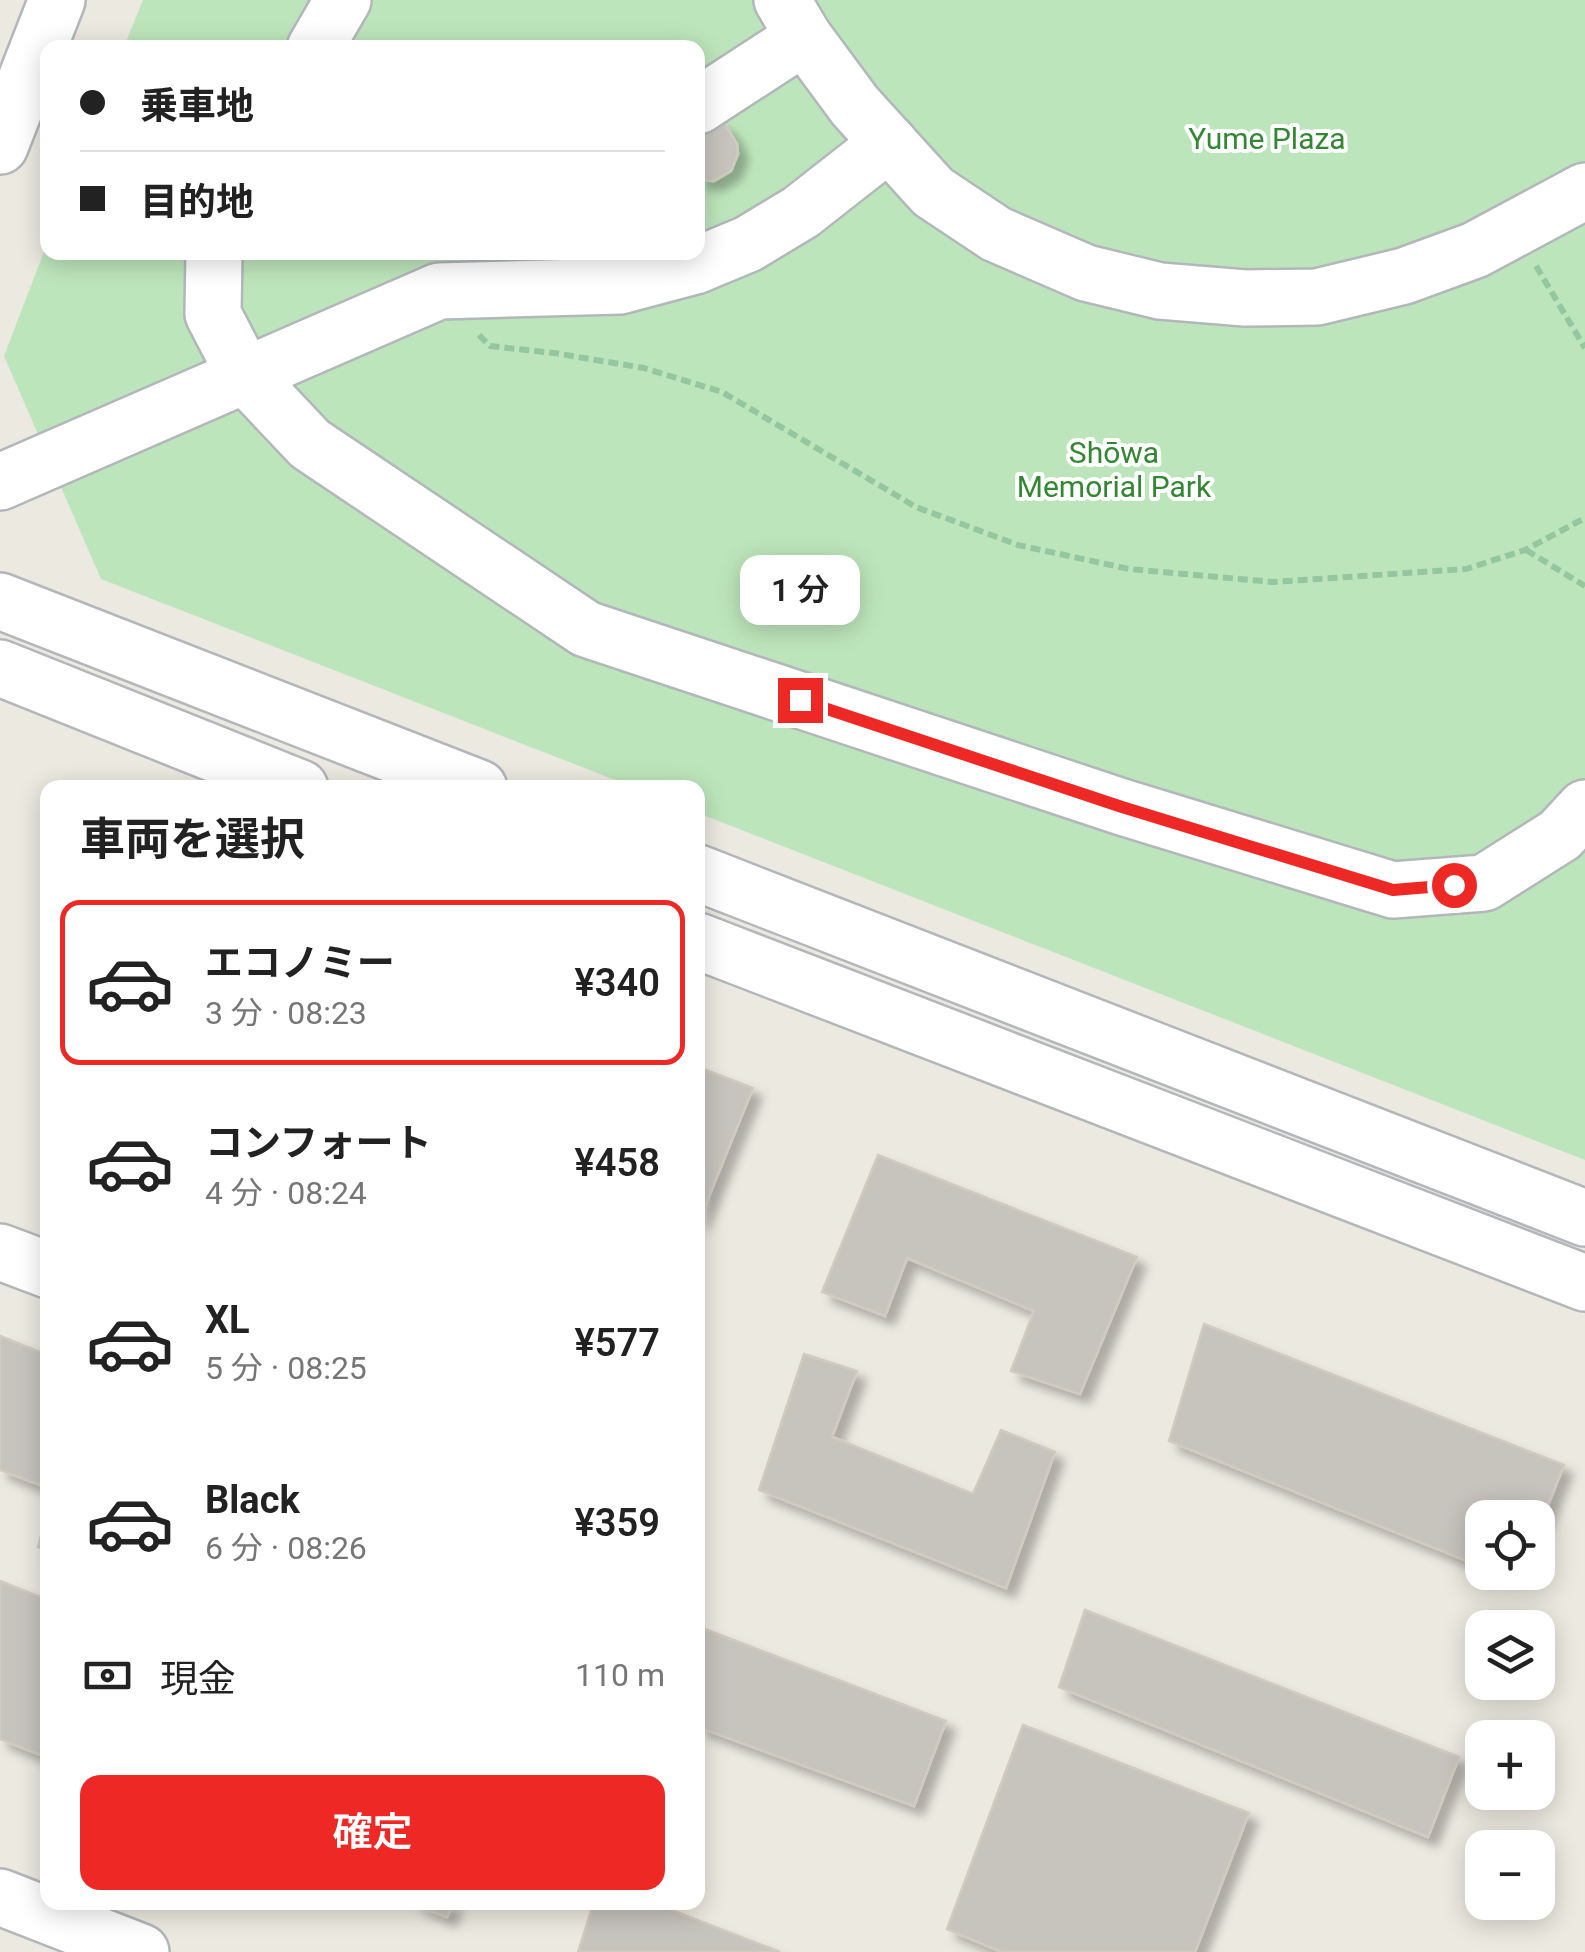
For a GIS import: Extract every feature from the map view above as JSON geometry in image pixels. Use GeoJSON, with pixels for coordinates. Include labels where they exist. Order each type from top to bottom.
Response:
{"type":"FeatureCollection","features":[{"type":"Feature","properties":{"kind":"street"},"geometry":{"type":"LineString","coordinates":[[41,40],[57,0]]}},
{"type":"Feature","properties":{"kind":"street"},"geometry":{"type":"LineString","coordinates":[[320,40],[343,0]]}},
{"type":"Feature","properties":{"kind":"street"},"geometry":{"type":"LineString","coordinates":[[705,100],[793,19],[855,106],[933,192],[996,234],[1086,273],[1160,291],[1245,298],[1318,297],[1404,276],[1513,232],[1585,191]]}},
{"type":"Feature","properties":{"kind":"street"},"geometry":{"type":"LineString","coordinates":[[0,146],[40,44]]}},
{"type":"Feature","properties":{"kind":"street"},"geometry":{"type":"LineString","coordinates":[[0,482],[439,291],[620,286],[694,266],[748,244],[801,212],[889,143]]}},
{"type":"Feature","properties":{"kind":"street"},"geometry":{"type":"LineString","coordinates":[[214,260],[213,314],[244,374],[310,444],[586,629],[1122,807],[1393,890],[1484,883],[1560,835],[1585,808]]}},
{"type":"Feature","properties":{"kind":"street"},"geometry":{"type":"LineString","coordinates":[[439,291],[470,260]]}},
{"type":"Feature","properties":{"kind":"street"},"geometry":{"type":"LineString","coordinates":[[0,601],[458,780]]}},
{"type":"Feature","properties":{"kind":"street"},"geometry":{"type":"LineString","coordinates":[[0,668],[280,780]]}},
{"type":"Feature","properties":{"kind":"street"},"geometry":{"type":"LineString","coordinates":[[705,876],[1585,1218]]}},
{"type":"Feature","properties":{"kind":"street"},"geometry":{"type":"LineString","coordinates":[[705,944],[1585,1283]]}},
{"type":"Feature","properties":{"kind":"street"},"geometry":{"type":"LineString","coordinates":[[0,1252],[40,1267]]}},
{"type":"Feature","properties":{"kind":"street"},"geometry":{"type":"LineString","coordinates":[[0,1897],[130,1950]]}},
{"type":"Feature","properties":{"kind":"path"},"geometry":{"type":"LineString","coordinates":[[1513,232],[1585,348]]}},
{"type":"Feature","properties":{"kind":"path"},"geometry":{"type":"LineString","coordinates":[[439,291],[490,346],[644,368],[722,392],[916,506],[1018,545],[1129,569],[1273,582],[1466,568],[1525,550],[1585,518]]}},
{"type":"Feature","properties":{"kind":"path"},"geometry":{"type":"LineString","coordinates":[[1525,550],[1585,586]]}},
{"type":"Feature","properties":{"kind":"green space","name":"Shōwa Memorial Park"},"geometry":{"type":"Polygon","coordinates":[[[143,0],[1585,0],[1585,1160],[705,816],[705,780],[615,780],[101,579],[4,356],[41,260],[705,260],[705,40],[127,40],[143,0]]]}},
{"type":"Feature","properties":{"kind":"building"},"geometry":{"type":"Polygon","coordinates":[[[705,121],[726,126],[737,144],[738,154],[731,171],[714,181],[705,180],[705,121]]]}},
{"type":"Feature","properties":{"kind":"building"},"geometry":{"type":"Polygon","coordinates":[[[705,1070],[753,1088],[705,1206],[705,1070]]]}},
{"type":"Feature","properties":{"kind":"building"},"geometry":{"type":"Polygon","coordinates":[[[878,1155],[1137,1257],[1080,1394],[1011,1371],[1034,1311],[907,1258],[885,1316],[822,1292],[878,1155]]]}},
{"type":"Feature","properties":{"kind":"building"},"geometry":{"type":"Polygon","coordinates":[[[1204,1324],[1564,1465],[1550,1500],[1465,1500],[1465,1560],[1169,1441],[1204,1324]]]}},
{"type":"Feature","properties":{"kind":"building"},"geometry":{"type":"Polygon","coordinates":[[[0,1336],[40,1352],[40,1485],[0,1470],[0,1336]]]}},
{"type":"Feature","properties":{"kind":"building"},"geometry":{"type":"Polygon","coordinates":[[[804,1354],[857,1371],[832,1437],[973,1494],[1001,1430],[1055,1452],[1006,1588],[759,1490],[804,1354]]]}},
{"type":"Feature","properties":{"kind":"building"},"geometry":{"type":"Polygon","coordinates":[[[0,1581],[40,1597],[40,1755],[0,1739],[0,1581]]]}},
{"type":"Feature","properties":{"kind":"building"},"geometry":{"type":"Polygon","coordinates":[[[1085,1610],[1459,1757],[1428,1837],[1059,1687],[1085,1610]]]}},
{"type":"Feature","properties":{"kind":"building"},"geometry":{"type":"Polygon","coordinates":[[[705,1629],[946,1721],[914,1806],[705,1730],[705,1629]]]}},
{"type":"Feature","properties":{"kind":"building"},"geometry":{"type":"Polygon","coordinates":[[[1023,1725],[1249,1813],[1195,1952],[1002,1952],[947,1929],[1023,1725]]]}},
{"type":"Feature","properties":{"kind":"building"},"geometry":{"type":"Polygon","coordinates":[[[430,1910],[450,1910],[447,1917],[430,1910]]]}},
{"type":"Feature","properties":{"kind":"building"},"geometry":{"type":"Polygon","coordinates":[[[591,1910],[672,1910],[780,1952],[578,1952],[591,1910]]]}},
{"type":"Feature","properties":{"kind":"route"},"geometry":{"type":"LineString","coordinates":[[800,700],[1122,807],[1393,890],[1454,885]]}},
{"type":"Feature","properties":{"kind":"park label","name":"Yume Plaza"},"geometry":{"type":"Point","coordinates":[1267,139]}}]}
